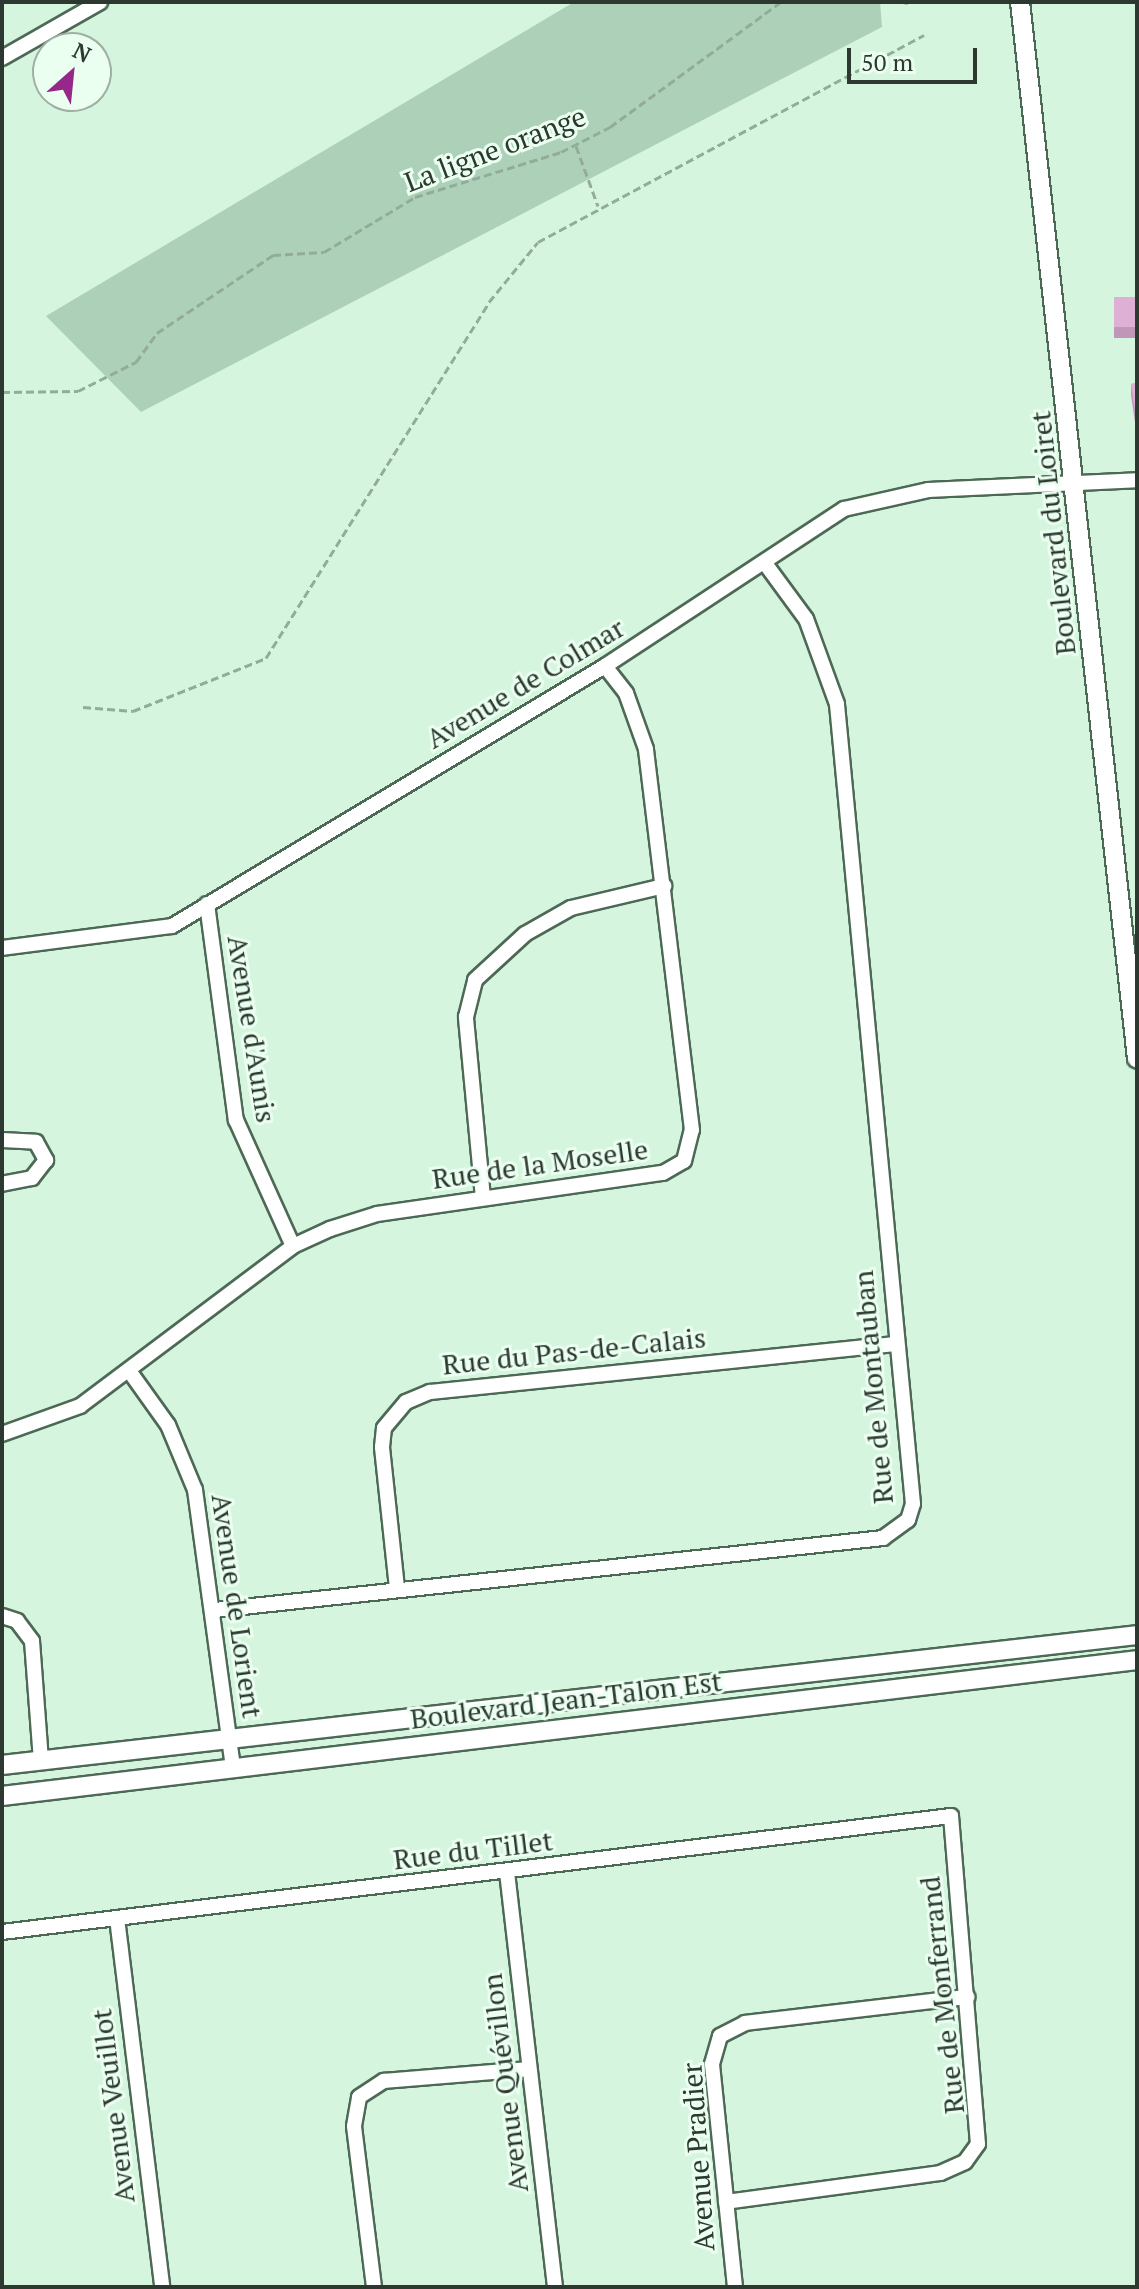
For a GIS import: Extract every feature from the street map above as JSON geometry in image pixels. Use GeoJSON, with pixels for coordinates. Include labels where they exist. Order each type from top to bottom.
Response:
{"type":"FeatureCollection","features":[{"type":"Feature","properties":{"kind":"street"},"geometry":{"type":"LineString","coordinates":[[4,53],[100,2]]}},
{"type":"Feature","properties":{"kind":"street","name":"Boulevard du Loiret"},"geometry":{"type":"LineString","coordinates":[[1020,2],[1077,487],[1137,1059]]}},
{"type":"Feature","properties":{"kind":"street","name":"Avenue de Colmar"},"geometry":{"type":"LineString","coordinates":[[2,948],[137,933],[172,926],[767,566],[844,509],[885,497],[1077,487],[1137,480]]}},
{"type":"Feature","properties":{"kind":"street","name":"Rue de Montauban"},"geometry":{"type":"LineString","coordinates":[[215,1610],[898,1532],[913,1504],[837,704],[806,619],[767,566]]}},
{"type":"Feature","properties":{"kind":"street","name":"Rue de la Moselle"},"geometry":{"type":"LineString","coordinates":[[2,1434],[80,1406],[130,1372],[293,1246],[377,1214],[663,1173],[684,1161],[692,1130],[664,886],[640,728],[605,666]]}},
{"type":"Feature","properties":{"kind":"street"},"geometry":{"type":"LineString","coordinates":[[483,1198],[466,1017],[475,980],[525,934],[571,908],[664,886]]}},
{"type":"Feature","properties":{"kind":"street","name":"Avenue d'Aunis"},"geometry":{"type":"LineString","coordinates":[[207,904],[236,1120],[293,1246]]}},
{"type":"Feature","properties":{"kind":"street"},"geometry":{"type":"LineString","coordinates":[[2,1140],[36,1142],[46,1160],[32,1178],[2,1184]]}},
{"type":"Feature","properties":{"kind":"street","name":"Rue du Pas-de-Calais"},"geometry":{"type":"LineString","coordinates":[[397,1588],[382,1447],[384,1428],[406,1402],[430,1392],[896,1344]]}},
{"type":"Feature","properties":{"kind":"street","name":"Avenue de Lorient"},"geometry":{"type":"LineString","coordinates":[[130,1372],[168,1425],[195,1490],[215,1610],[233,1768]]}},
{"type":"Feature","properties":{"kind":"street"},"geometry":{"type":"LineString","coordinates":[[2,1616],[17,1621],[32,1641],[41,1760]]}},
{"type":"Feature","properties":{"kind":"street","name":"Boulevard Jean-Talon Est"},"geometry":{"type":"LineString","coordinates":[[2,1765],[230,1742],[1137,1635]]}},
{"type":"Feature","properties":{"kind":"street","name":"Boulevard Jean-Talon Est"},"geometry":{"type":"LineString","coordinates":[[2,1796],[1137,1660]]}},
{"type":"Feature","properties":{"kind":"street","name":"Rue du Tillet"},"geometry":{"type":"LineString","coordinates":[[2,1932],[951,1816]]}},
{"type":"Feature","properties":{"kind":"street","name":"Rue de Monferrand"},"geometry":{"type":"LineString","coordinates":[[726,2202],[940,2173],[965,2162],[981,2131],[951,1816]]}},
{"type":"Feature","properties":{"kind":"street","name":"Avenue Quévillon"},"geometry":{"type":"LineString","coordinates":[[507,1872],[555,2287]]}},
{"type":"Feature","properties":{"kind":"street","name":"Avenue Veuillot"},"geometry":{"type":"LineString","coordinates":[[117,1918],[162,2287]]}},
{"type":"Feature","properties":{"kind":"street","name":"Avenue Pradier"},"geometry":{"type":"LineString","coordinates":[[735,2287],[712,2064],[729,2029],[967,1997]]}},
{"type":"Feature","properties":{"kind":"street"},"geometry":{"type":"LineString","coordinates":[[374,2287],[354,2126],[359,2097],[384,2081],[529,2069]]}},
{"type":"Feature","properties":{"kind":"path","name":"La ligne orange"},"geometry":{"type":"LineString","coordinates":[[2,392],[78,391],[136,362],[157,333],[273,255],[324,252],[415,197],[576,145],[781,2]]}},
{"type":"Feature","properties":{"kind":"path"},"geometry":{"type":"LineString","coordinates":[[903,2],[908,3]]}},
{"type":"Feature","properties":{"kind":"path"},"geometry":{"type":"LineString","coordinates":[[83,707],[133,711],[266,658],[489,302],[538,242],[598,206],[924,35]]}},
{"type":"Feature","properties":{"kind":"path"},"geometry":{"type":"LineString","coordinates":[[576,145],[598,206]]}},
{"type":"Feature","properties":{"kind":"green space"},"geometry":{"type":"Polygon","coordinates":[[[574,2],[880,2],[882,27],[141,412],[46,316],[574,2]]]}},
{"type":"Feature","properties":{"kind":"building"},"geometry":{"type":"Polygon","coordinates":[[[1114,297],[1137,297],[1137,327],[1114,327],[1114,297]]]}},
{"type":"Feature","properties":{"kind":"building"},"geometry":{"type":"Polygon","coordinates":[[[1137,383],[1137,418],[1136,419],[1131,384],[1137,383]]]}}]}
